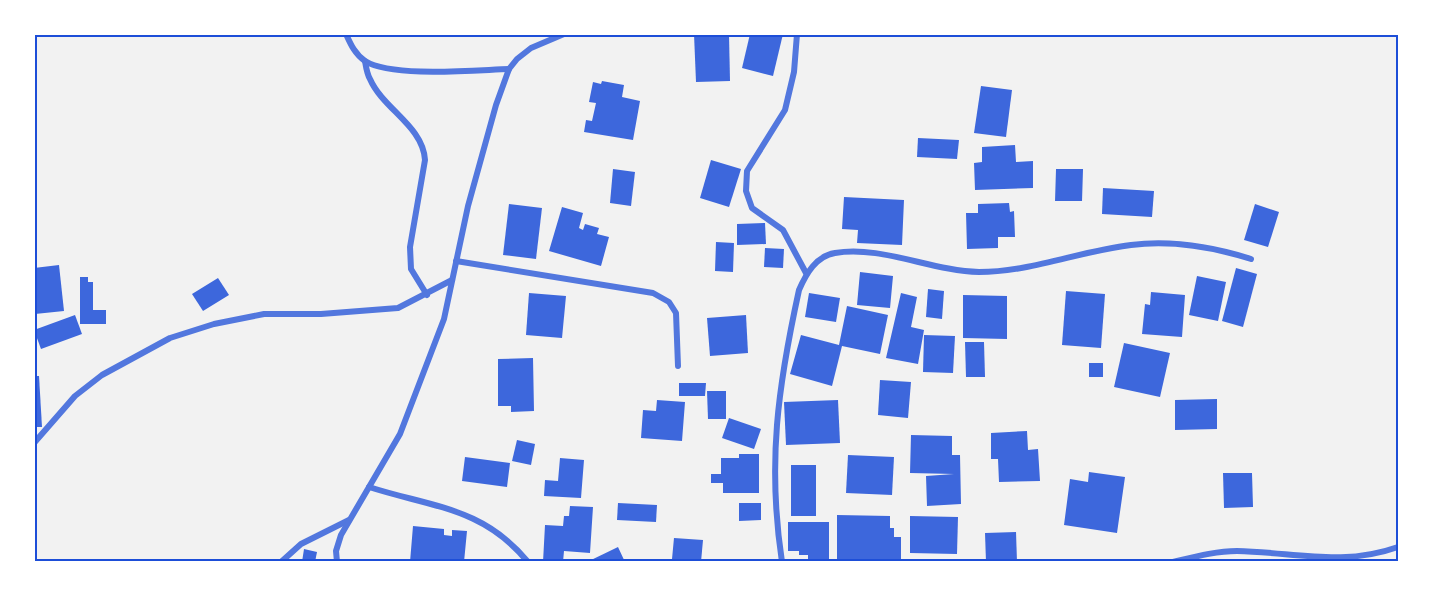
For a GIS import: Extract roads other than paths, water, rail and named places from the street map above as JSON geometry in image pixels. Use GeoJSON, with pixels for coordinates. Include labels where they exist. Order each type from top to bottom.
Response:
{"type":"FeatureCollection","features":[{"type":"Feature","properties":{"kind":"street"},"geometry":{"type":"LineString","coordinates":[[346,34],[354,51],[365,61],[400,70],[510,69]]}},
{"type":"Feature","properties":{"kind":"street"},"geometry":{"type":"LineString","coordinates":[[337,561],[336,550],[340,535],[400,434],[444,320],[468,206],[496,105],[510,69],[517,59],[531,48],[564,34]]}},
{"type":"Feature","properties":{"kind":"street"},"geometry":{"type":"LineString","coordinates":[[797,34],[794,72],[786,110],[747,171],[746,191],[752,208],[783,230],[806,273]]}},
{"type":"Feature","properties":{"kind":"street"},"geometry":{"type":"LineString","coordinates":[[365,61],[369,79],[424,148],[425,160],[410,247],[411,269],[427,295]]}},
{"type":"Feature","properties":{"kind":"street"},"geometry":{"type":"LineString","coordinates":[[782,561],[776,521],[773,474],[775,422],[793,318],[806,273],[816,262],[832,253],[853,251],[977,272],[1016,269],[1129,245],[1159,243],[1217,249],[1251,259]]}},
{"type":"Feature","properties":{"kind":"street"},"geometry":{"type":"LineString","coordinates":[[456,261],[653,293],[669,302],[676,313],[678,366]]}},
{"type":"Feature","properties":{"kind":"street"},"geometry":{"type":"LineString","coordinates":[[34,443],[75,396],[102,375],[170,338],[214,324],[264,314],[321,314],[398,309],[452,280]]}},
{"type":"Feature","properties":{"kind":"street"},"geometry":{"type":"LineString","coordinates":[[369,487],[470,515],[496,531],[528,561]]}},
{"type":"Feature","properties":{"kind":"street"},"geometry":{"type":"LineString","coordinates":[[281,561],[302,544],[349,520]]}},
{"type":"Feature","properties":{"kind":"street"},"geometry":{"type":"LineString","coordinates":[[1173,561],[1236,551],[1303,558],[1348,558],[1398,547]]}},
{"type":"Feature","properties":{"kind":"street"},"geometry":{"type":"LineString","coordinates":[[1264,561],[1266,553]]}}]}
